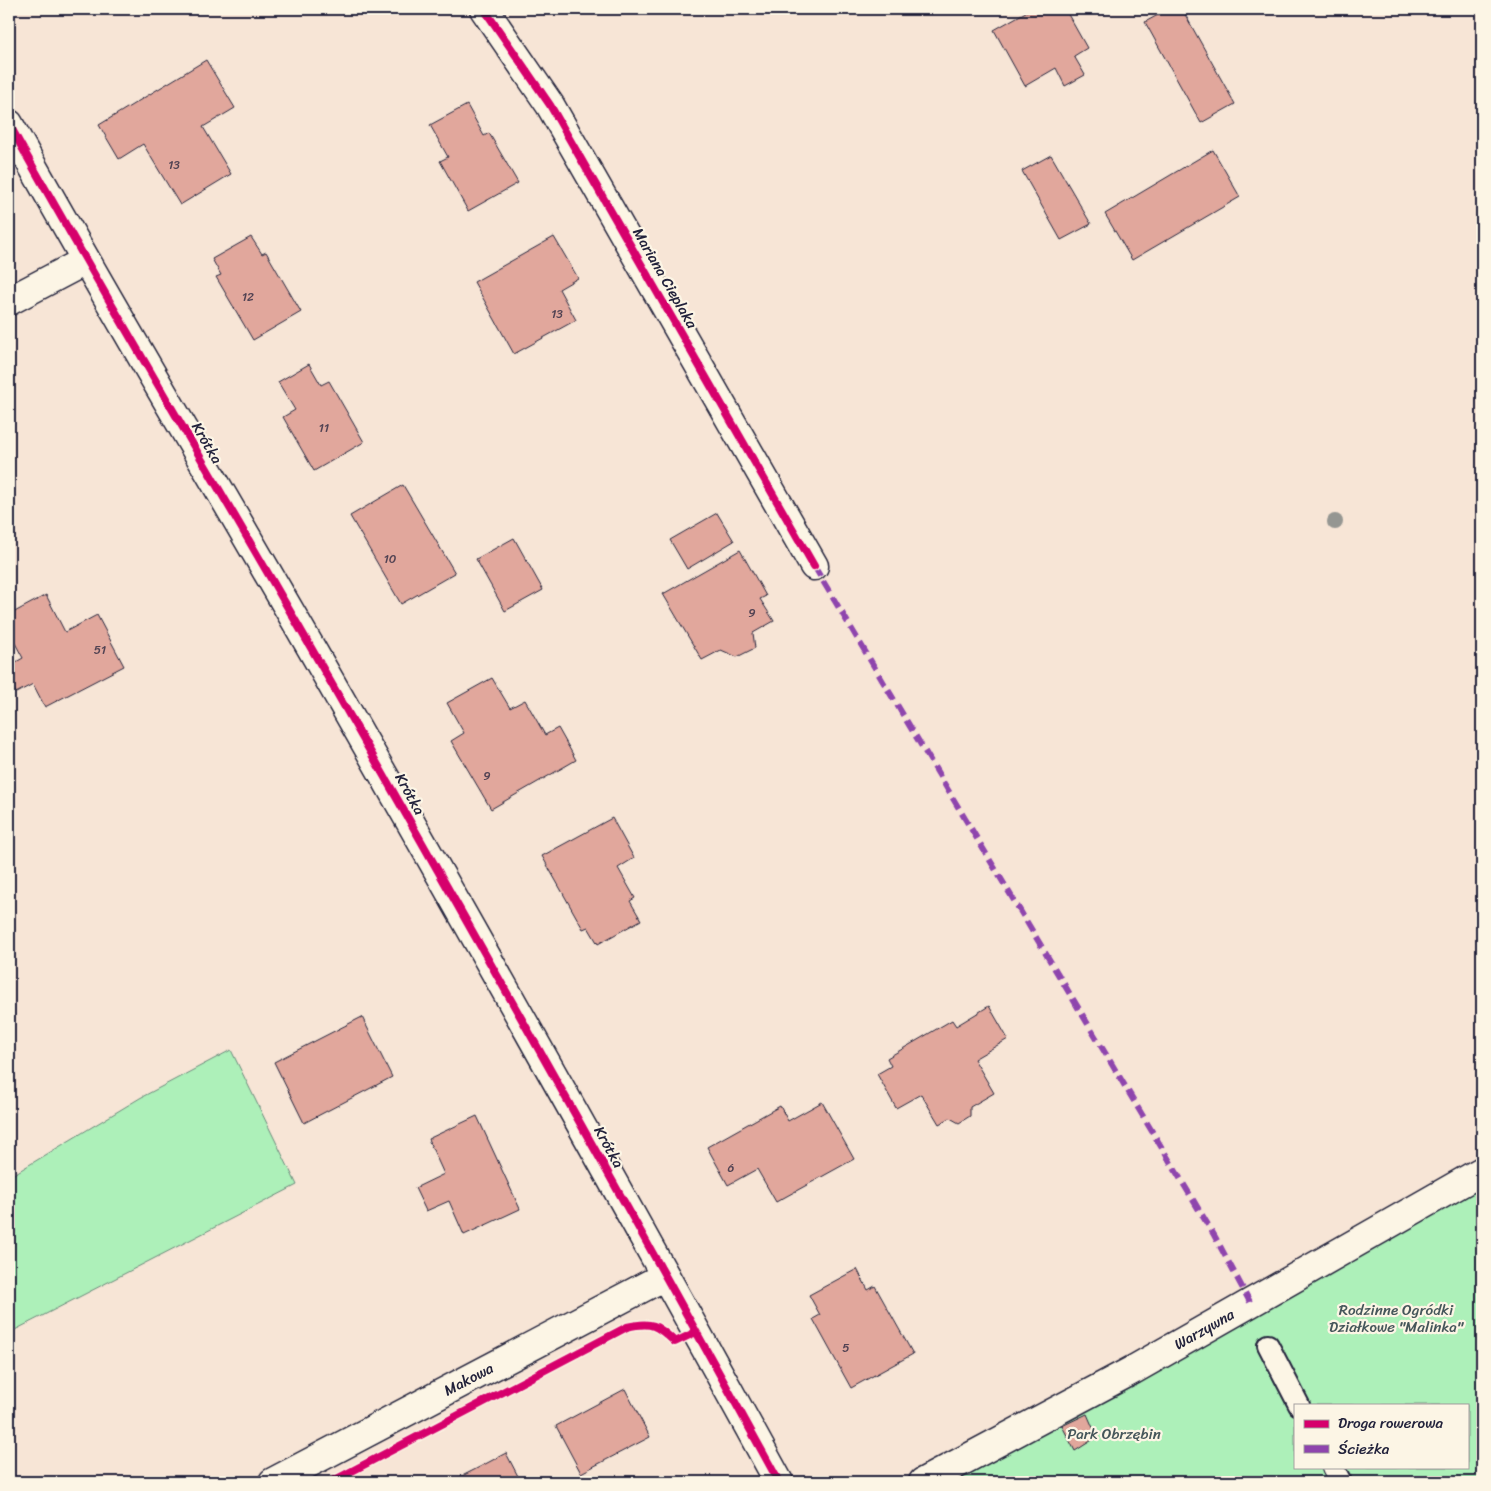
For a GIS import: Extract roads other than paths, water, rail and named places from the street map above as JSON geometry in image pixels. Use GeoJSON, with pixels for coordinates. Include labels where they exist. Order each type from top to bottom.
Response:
{"type":"FeatureCollection","features":[{"type":"Feature","properties":{"kind":"street","name":"Mariana Cieplaka"},"geometry":{"type":"LineString","coordinates":[[484,9],[550,104],[814,566]]}},
{"type":"Feature","properties":{"kind":"street","name":"Krótka"},"geometry":{"type":"LineString","coordinates":[[9,124],[85,261],[330,681],[779,1482]]}},
{"type":"Feature","properties":{"kind":"street"},"geometry":{"type":"LineString","coordinates":[[9,301],[85,261]]}},
{"type":"Feature","properties":{"kind":"street","name":"Warzywna"},"geometry":{"type":"LineString","coordinates":[[923,1482],[1000,1450],[1134,1370],[1482,1171]]}},
{"type":"Feature","properties":{"kind":"street","name":"Makowa"},"geometry":{"type":"LineString","coordinates":[[273,1482],[665,1276]]}},
{"type":"Feature","properties":{"kind":"lane"},"geometry":{"type":"LineString","coordinates":[[1268,1345],[1299,1404]]}},
{"type":"Feature","properties":{"kind":"lane"},"geometry":{"type":"LineString","coordinates":[[1334,1468],[1341,1482]]}},
{"type":"Feature","properties":{"kind":"park label","name":"Rodzinne Ogródki Działkowe \"Malinka\""},"geometry":{"type":"Point","coordinates":[1396,1318]}},
{"type":"Feature","properties":{"kind":"park label","name":"Park Obrzębin"},"geometry":{"type":"Point","coordinates":[1114,1434]}}]}
